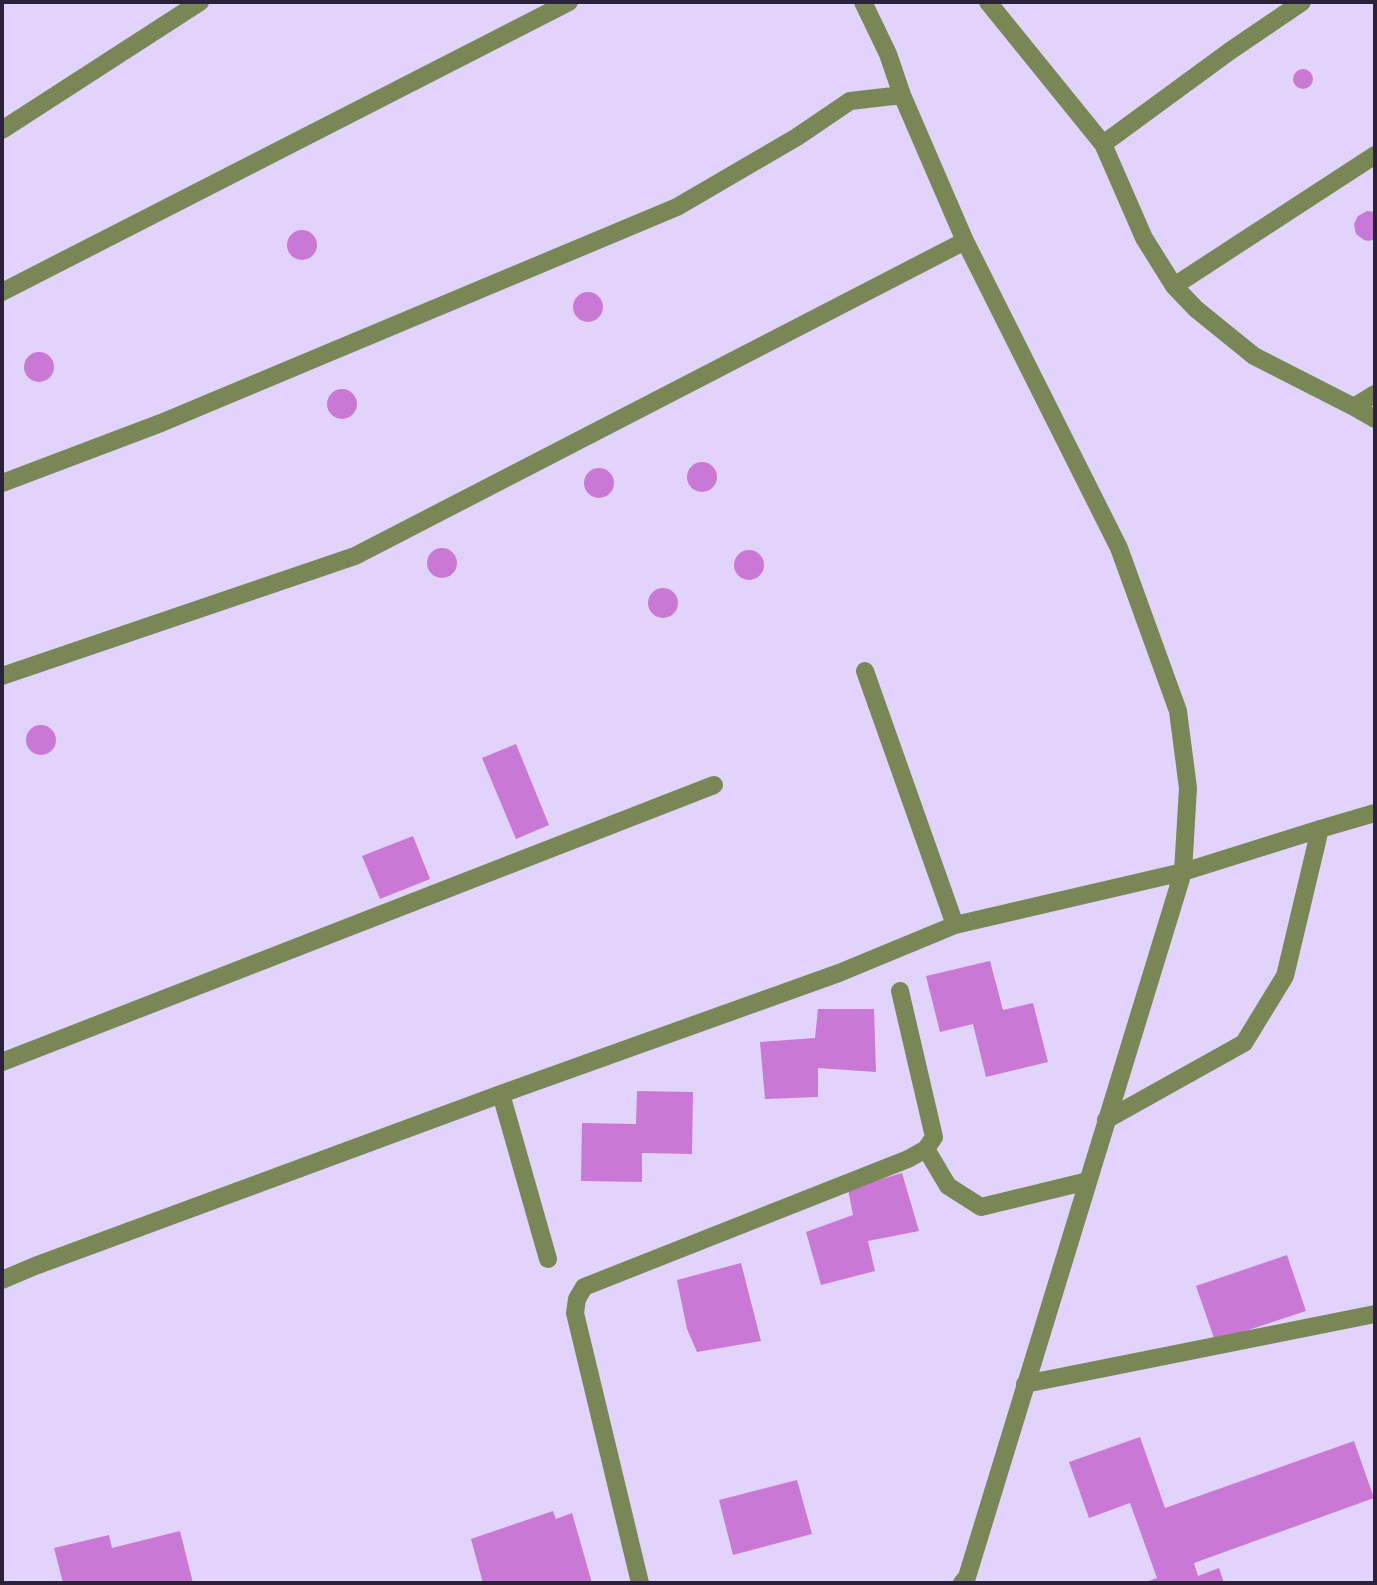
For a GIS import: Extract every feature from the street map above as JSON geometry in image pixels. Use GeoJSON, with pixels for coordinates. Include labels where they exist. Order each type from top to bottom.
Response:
{"type":"FeatureCollection","features":[{"type":"Feature","properties":{"kind":"street"},"geometry":{"type":"LineString","coordinates":[[2,130],[200,2]]}},
{"type":"Feature","properties":{"kind":"street"},"geometry":{"type":"LineString","coordinates":[[2,292],[569,2]]}},
{"type":"Feature","properties":{"kind":"street"},"geometry":{"type":"LineString","coordinates":[[863,2],[965,241],[1119,548],[1178,711],[1188,788],[1183,872],[967,1577],[962,1583]]}},
{"type":"Feature","properties":{"kind":"street"},"geometry":{"type":"LineString","coordinates":[[988,2],[1103,144],[1144,238],[1174,286],[1196,309],[1254,356],[1375,419]]}},
{"type":"Feature","properties":{"kind":"street"},"geometry":{"type":"LineString","coordinates":[[1103,144],[1302,2]]}},
{"type":"Feature","properties":{"kind":"street"},"geometry":{"type":"LineString","coordinates":[[2,483],[162,423],[677,207],[797,136],[850,101],[902,95]]}},
{"type":"Feature","properties":{"kind":"street"},"geometry":{"type":"LineString","coordinates":[[1174,286],[1375,155]]}},
{"type":"Feature","properties":{"kind":"street"},"geometry":{"type":"LineString","coordinates":[[2,676],[355,556],[965,241]]}},
{"type":"Feature","properties":{"kind":"street"},"geometry":{"type":"LineString","coordinates":[[1354,407],[1375,394]]}},
{"type":"Feature","properties":{"kind":"street"},"geometry":{"type":"LineString","coordinates":[[865,671],[955,925]]}},
{"type":"Feature","properties":{"kind":"street"},"geometry":{"type":"LineString","coordinates":[[2,1062],[714,785]]}},
{"type":"Feature","properties":{"kind":"street"},"geometry":{"type":"LineString","coordinates":[[2,1280],[501,1094],[839,973],[955,925],[1183,872],[1375,813]]}},
{"type":"Feature","properties":{"kind":"street"},"geometry":{"type":"LineString","coordinates":[[1106,1120],[1244,1043],[1285,976],[1320,829]]}},
{"type":"Feature","properties":{"kind":"street"},"geometry":{"type":"LineString","coordinates":[[640,1583],[575,1313],[577,1299],[584,1287],[908,1159],[926,1149],[934,1137],[901,991]]}},
{"type":"Feature","properties":{"kind":"street"},"geometry":{"type":"LineString","coordinates":[[501,1094],[548,1259]]}},
{"type":"Feature","properties":{"kind":"street"},"geometry":{"type":"LineString","coordinates":[[926,1149],[948,1186],[981,1207],[1088,1181]]}},
{"type":"Feature","properties":{"kind":"street"},"geometry":{"type":"LineString","coordinates":[[1026,1384],[1375,1314]]}},
{"type":"Feature","properties":{"kind":"building"},"geometry":{"type":"Polygon","coordinates":[[[1299,69],[1307,69],[1313,79],[1307,89],[1299,89],[1293,83],[1293,75],[1299,69]]]}},
{"type":"Feature","properties":{"kind":"building"},"geometry":{"type":"Polygon","coordinates":[[[1367,211],[1375,212],[1375,239],[1369,241],[1356,234],[1354,224],[1358,216],[1367,211]]]}},
{"type":"Feature","properties":{"kind":"building"},"geometry":{"type":"Polygon","coordinates":[[[302,230],[308,231],[316,239],[316,251],[308,259],[302,260],[296,259],[288,251],[287,245],[288,239],[296,231],[302,230]]]}},
{"type":"Feature","properties":{"kind":"building"},"geometry":{"type":"Polygon","coordinates":[[[588,292],[594,293],[602,301],[602,313],[594,321],[588,322],[582,321],[574,313],[573,307],[574,301],[582,293],[588,292]]]}},
{"type":"Feature","properties":{"kind":"building"},"geometry":{"type":"Polygon","coordinates":[[[39,352],[45,353],[53,361],[53,373],[45,381],[39,382],[33,381],[25,373],[24,367],[25,361],[33,353],[39,352]]]}},
{"type":"Feature","properties":{"kind":"building"},"geometry":{"type":"Polygon","coordinates":[[[342,389],[348,390],[356,398],[356,410],[348,418],[342,419],[336,418],[328,410],[327,404],[328,398],[336,390],[342,389]]]}},
{"type":"Feature","properties":{"kind":"building"},"geometry":{"type":"Polygon","coordinates":[[[702,462],[708,463],[716,471],[716,483],[708,491],[702,492],[696,491],[688,483],[687,477],[688,471],[696,463],[702,462]]]}},
{"type":"Feature","properties":{"kind":"building"},"geometry":{"type":"Polygon","coordinates":[[[599,468],[605,469],[613,477],[613,489],[605,497],[599,498],[593,497],[585,489],[584,483],[585,477],[593,469],[599,468]]]}},
{"type":"Feature","properties":{"kind":"building"},"geometry":{"type":"Polygon","coordinates":[[[442,548],[448,549],[456,557],[456,569],[448,577],[442,578],[436,577],[428,569],[427,563],[428,557],[436,549],[442,548]]]}},
{"type":"Feature","properties":{"kind":"building"},"geometry":{"type":"Polygon","coordinates":[[[749,550],[755,551],[763,559],[763,571],[755,579],[749,580],[743,579],[735,571],[734,565],[735,559],[743,551],[749,550]]]}},
{"type":"Feature","properties":{"kind":"building"},"geometry":{"type":"Polygon","coordinates":[[[663,588],[669,589],[677,597],[677,609],[669,617],[663,618],[657,617],[649,609],[648,603],[649,597],[657,589],[663,588]]]}},
{"type":"Feature","properties":{"kind":"building"},"geometry":{"type":"Polygon","coordinates":[[[41,725],[47,726],[55,734],[55,746],[47,754],[41,755],[35,754],[27,746],[26,740],[27,734],[35,726],[41,725]]]}},
{"type":"Feature","properties":{"kind":"building"},"geometry":{"type":"Polygon","coordinates":[[[516,744],[549,825],[516,839],[482,758],[516,744]]]}},
{"type":"Feature","properties":{"kind":"building"},"geometry":{"type":"Polygon","coordinates":[[[413,836],[430,879],[380,899],[362,856],[413,836]]]}},
{"type":"Feature","properties":{"kind":"building"},"geometry":{"type":"Polygon","coordinates":[[[990,961],[1003,1010],[1033,1003],[1048,1062],[986,1077],[973,1024],[940,1032],[926,976],[990,961]]]}},
{"type":"Feature","properties":{"kind":"building"},"geometry":{"type":"Polygon","coordinates":[[[818,1009],[874,1009],[876,1072],[818,1068],[818,1097],[765,1099],[760,1042],[815,1038],[818,1009]]]}},
{"type":"Feature","properties":{"kind":"building"},"geometry":{"type":"Polygon","coordinates":[[[637,1091],[693,1092],[692,1154],[642,1153],[642,1182],[581,1181],[582,1123],[636,1124],[637,1091]]]}},
{"type":"Feature","properties":{"kind":"building"},"geometry":{"type":"Polygon","coordinates":[[[902,1173],[919,1231],[868,1241],[875,1271],[821,1285],[806,1232],[853,1215],[848,1189],[902,1173]]]}},
{"type":"Feature","properties":{"kind":"building"},"geometry":{"type":"Polygon","coordinates":[[[1287,1255],[1306,1311],[1215,1341],[1196,1286],[1287,1255]]]}},
{"type":"Feature","properties":{"kind":"building"},"geometry":{"type":"Polygon","coordinates":[[[741,1263],[761,1341],[697,1352],[687,1329],[677,1280],[741,1263]]]}},
{"type":"Feature","properties":{"kind":"building"},"geometry":{"type":"Polygon","coordinates":[[[1140,1437],[1165,1508],[1354,1441],[1374,1498],[1194,1563],[1198,1576],[1219,1568],[1224,1583],[1143,1583],[1157,1578],[1130,1503],[1089,1518],[1069,1462],[1140,1437]]]}},
{"type":"Feature","properties":{"kind":"building"},"geometry":{"type":"Polygon","coordinates":[[[797,1480],[812,1534],[733,1555],[719,1500],[797,1480]]]}},
{"type":"Feature","properties":{"kind":"building"},"geometry":{"type":"Polygon","coordinates":[[[553,1511],[556,1519],[572,1513],[592,1583],[483,1583],[471,1539],[553,1511]]]}},
{"type":"Feature","properties":{"kind":"building"},"geometry":{"type":"Polygon","coordinates":[[[180,1531],[193,1583],[63,1583],[54,1548],[109,1535],[112,1548],[180,1531]]]}}]}
